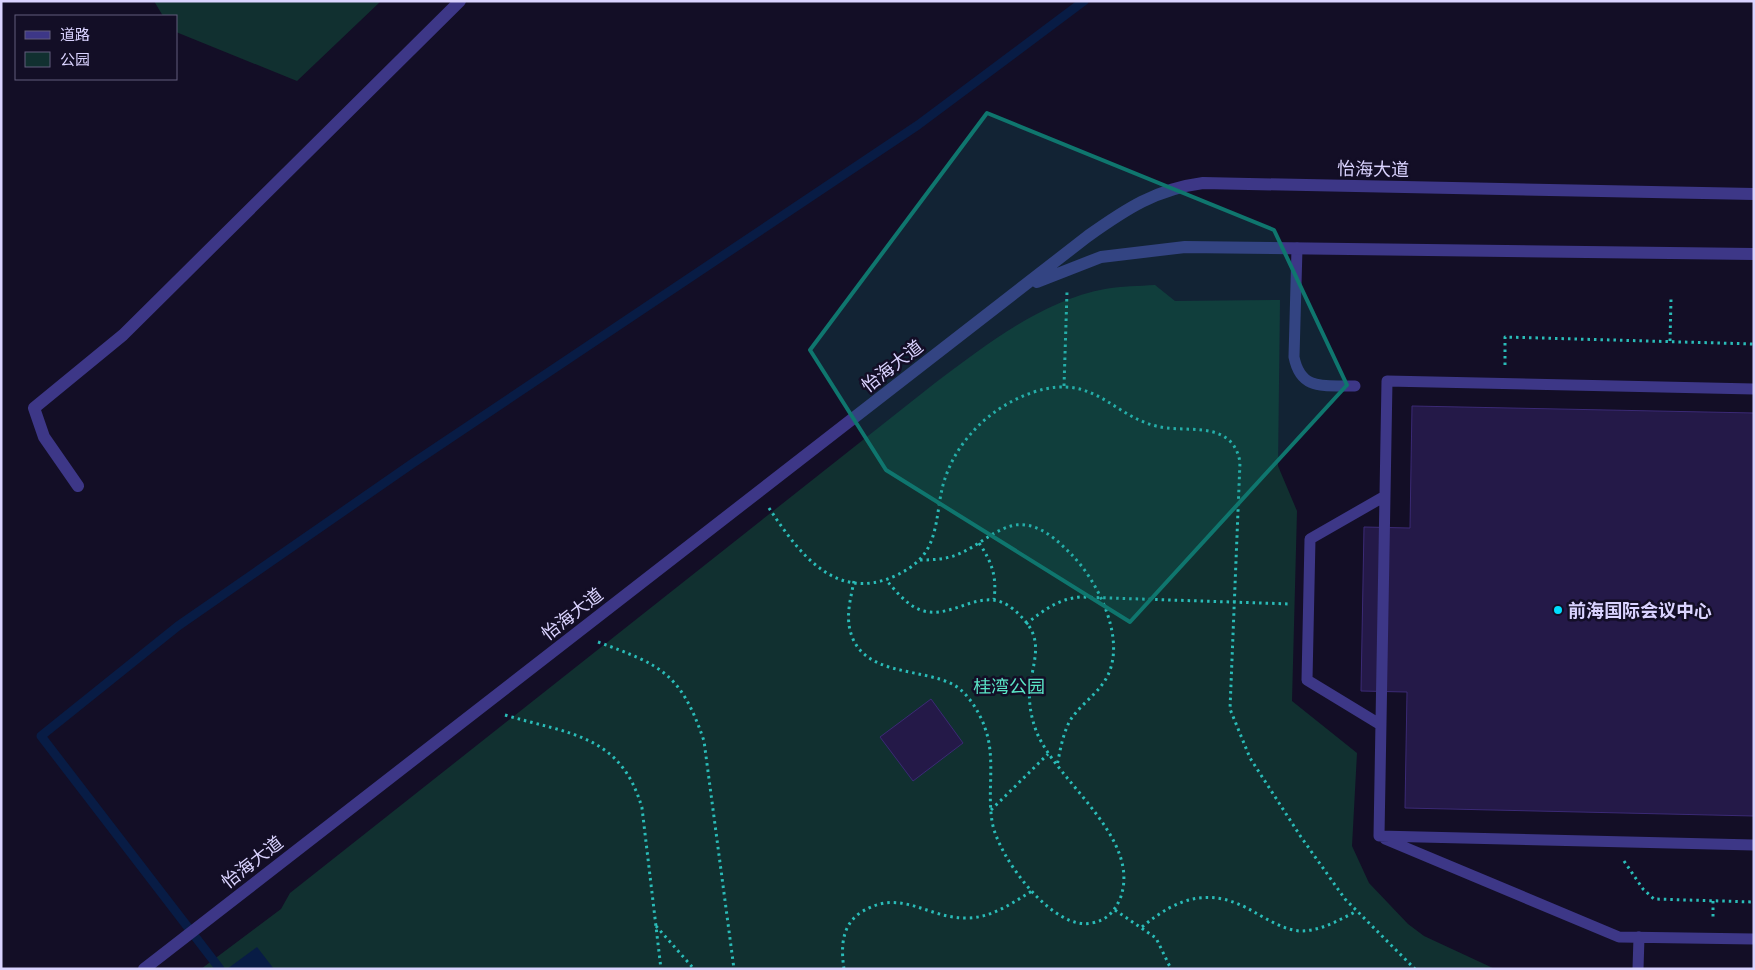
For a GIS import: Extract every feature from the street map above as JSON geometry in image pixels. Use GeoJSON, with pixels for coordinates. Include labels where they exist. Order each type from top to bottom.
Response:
{"type":"FeatureCollection","features":[{"type":"Feature","properties":{"kind":"street"},"geometry":{"type":"LineString","coordinates":[[78,486],[44,437],[34,408],[123,335],[460,1]]}},
{"type":"Feature","properties":{"kind":"street","name":"怡海大道"},"geometry":{"type":"LineString","coordinates":[[144,969],[1088,236],[1147,197],[1178,186],[1203,183],[1754,194]]}},
{"type":"Feature","properties":{"kind":"street","name":"怡海大道"},"geometry":{"type":"LineString","coordinates":[[1023,287],[1102,257],[1185,247],[1754,254]]}},
{"type":"Feature","properties":{"kind":"lane"},"geometry":{"type":"LineString","coordinates":[[1297,248],[1294,357],[1298,374],[1310,383],[1355,386]]}},
{"type":"Feature","properties":{"kind":"lane"},"geometry":{"type":"LineString","coordinates":[[1379,836],[1387,381],[1754,389]]}},
{"type":"Feature","properties":{"kind":"lane"},"geometry":{"type":"LineString","coordinates":[[1381,725],[1307,680],[1310,538],[1385,496]]}},
{"type":"Feature","properties":{"kind":"lane"},"geometry":{"type":"LineString","coordinates":[[1379,836],[1754,845]]}},
{"type":"Feature","properties":{"kind":"lane"},"geometry":{"type":"LineString","coordinates":[[1379,836],[1619,937],[1754,939]]}},
{"type":"Feature","properties":{"kind":"lane"},"geometry":{"type":"LineString","coordinates":[[1638,969],[1639,937]]}},
{"type":"Feature","properties":{"kind":"path"},"geometry":{"type":"LineString","coordinates":[[1064,386],[1068,291]]}},
{"type":"Feature","properties":{"kind":"path"},"geometry":{"type":"LineString","coordinates":[[1670,342],[1671,299]]}},
{"type":"Feature","properties":{"kind":"path"},"geometry":{"type":"LineString","coordinates":[[1505,384],[1505,337],[1754,344]]}},
{"type":"Feature","properties":{"kind":"path"},"geometry":{"type":"LineString","coordinates":[[767,505],[788,536],[816,567],[830,576],[854,581],[886,580],[906,571],[920,560],[930,544],[943,485],[961,444],[977,427],[1011,402],[1033,392],[1064,386],[1076,387],[1098,395],[1140,421],[1160,427],[1220,433],[1229,439],[1237,449],[1240,462],[1230,709],[1250,758],[1301,837],[1345,899],[1415,969]]}},
{"type":"Feature","properties":{"kind":"path"},"geometry":{"type":"LineString","coordinates":[[920,560],[947,558],[1016,525],[1036,527],[1058,541],[1081,564],[1101,597],[1110,622],[1112,650],[1110,668],[1099,689],[1070,720],[1057,766]]}},
{"type":"Feature","properties":{"kind":"path"},"geometry":{"type":"LineString","coordinates":[[979,543],[993,568],[996,582],[994,599]]}},
{"type":"Feature","properties":{"kind":"path"},"geometry":{"type":"LineString","coordinates":[[854,581],[848,612],[850,632],[859,648],[872,660],[890,668],[929,676],[957,687],[978,712],[986,728],[990,748],[992,824],[999,846],[1032,891],[1049,908],[1066,920],[1084,925],[1102,921],[1115,910],[1121,895],[1124,874],[1118,846],[1103,823],[1048,754],[1037,733],[1030,709],[1030,686],[1036,663],[1037,646],[1030,628],[1012,608],[994,599],[974,600],[938,613],[922,610],[906,601],[886,580]]}},
{"type":"Feature","properties":{"kind":"path"},"geometry":{"type":"LineString","coordinates":[[1026,624],[1052,604],[1064,598],[1101,597],[1309,605]]}},
{"type":"Feature","properties":{"kind":"path"},"geometry":{"type":"LineString","coordinates":[[595,641],[652,663],[669,675],[685,694],[696,716],[704,741],[734,969]]}},
{"type":"Feature","properties":{"kind":"path"},"geometry":{"type":"LineString","coordinates":[[502,714],[588,739],[606,749],[628,774],[636,788],[642,808],[661,969]]}},
{"type":"Feature","properties":{"kind":"path"},"geometry":{"type":"LineString","coordinates":[[991,811],[1048,754]]}},
{"type":"Feature","properties":{"kind":"path"},"geometry":{"type":"LineString","coordinates":[[1612,842],[1643,889],[1654,899],[1754,902]]}},
{"type":"Feature","properties":{"kind":"path"},"geometry":{"type":"LineString","coordinates":[[844,969],[843,943],[848,926],[856,916],[870,906],[888,902],[907,903],[952,917],[969,918],[987,915],[1002,909],[1032,891]]}},
{"type":"Feature","properties":{"kind":"path"},"geometry":{"type":"LineString","coordinates":[[1142,927],[1161,912],[1180,903],[1210,896],[1239,903],[1273,923],[1299,931],[1328,926],[1357,911]]}},
{"type":"Feature","properties":{"kind":"path"},"geometry":{"type":"LineString","coordinates":[[1115,910],[1156,938],[1171,969]]}},
{"type":"Feature","properties":{"kind":"path"},"geometry":{"type":"LineString","coordinates":[[656,926],[694,969]]}},
{"type":"Feature","properties":{"kind":"highlighted area"},"geometry":{"type":"Polygon","coordinates":[[[987,113],[1274,230],[1347,385],[1130,622],[886,470],[810,350],[987,113]]]}},
{"type":"Feature","properties":{"kind":"green space"},"geometry":{"type":"Polygon","coordinates":[[[154,1],[381,1],[297,81],[178,33],[178,15],[162,15],[154,1]]]}},
{"type":"Feature","properties":{"kind":"green space","name":"桂湾公园"},"geometry":{"type":"Polygon","coordinates":[[[1155,285],[1175,301],[1280,300],[1278,466],[1297,511],[1292,701],[1357,753],[1352,846],[1369,883],[1408,924],[1424,936],[1495,969],[201,969],[281,909],[290,893],[974,354],[1015,326],[1059,303],[1105,289],[1155,285]]]}},
{"type":"Feature","properties":{"kind":"water"},"geometry":{"type":"Polygon","coordinates":[[[257,947],[274,969],[227,969],[257,947]]]}},
{"type":"Feature","properties":{"kind":"building","name":"前海国际会议中心"},"geometry":{"type":"Polygon","coordinates":[[[1412,406],[1754,413],[1754,816],[1405,808],[1407,692],[1361,691],[1364,527],[1410,528],[1412,406]]]}},
{"type":"Feature","properties":{"kind":"building"},"geometry":{"type":"Polygon","coordinates":[[[931,699],[963,743],[913,781],[880,737],[931,699]]]}},
{"type":"Feature","properties":{"kind":"waterway"},"geometry":{"type":"LineString","coordinates":[[220,969],[41,736],[178,626],[413,463],[918,125],[1084,1]]}},
{"type":"Feature","properties":{"kind":"place","name":"前海国际会议中心"},"geometry":{"type":"Point","coordinates":[1558,610]}}]}
